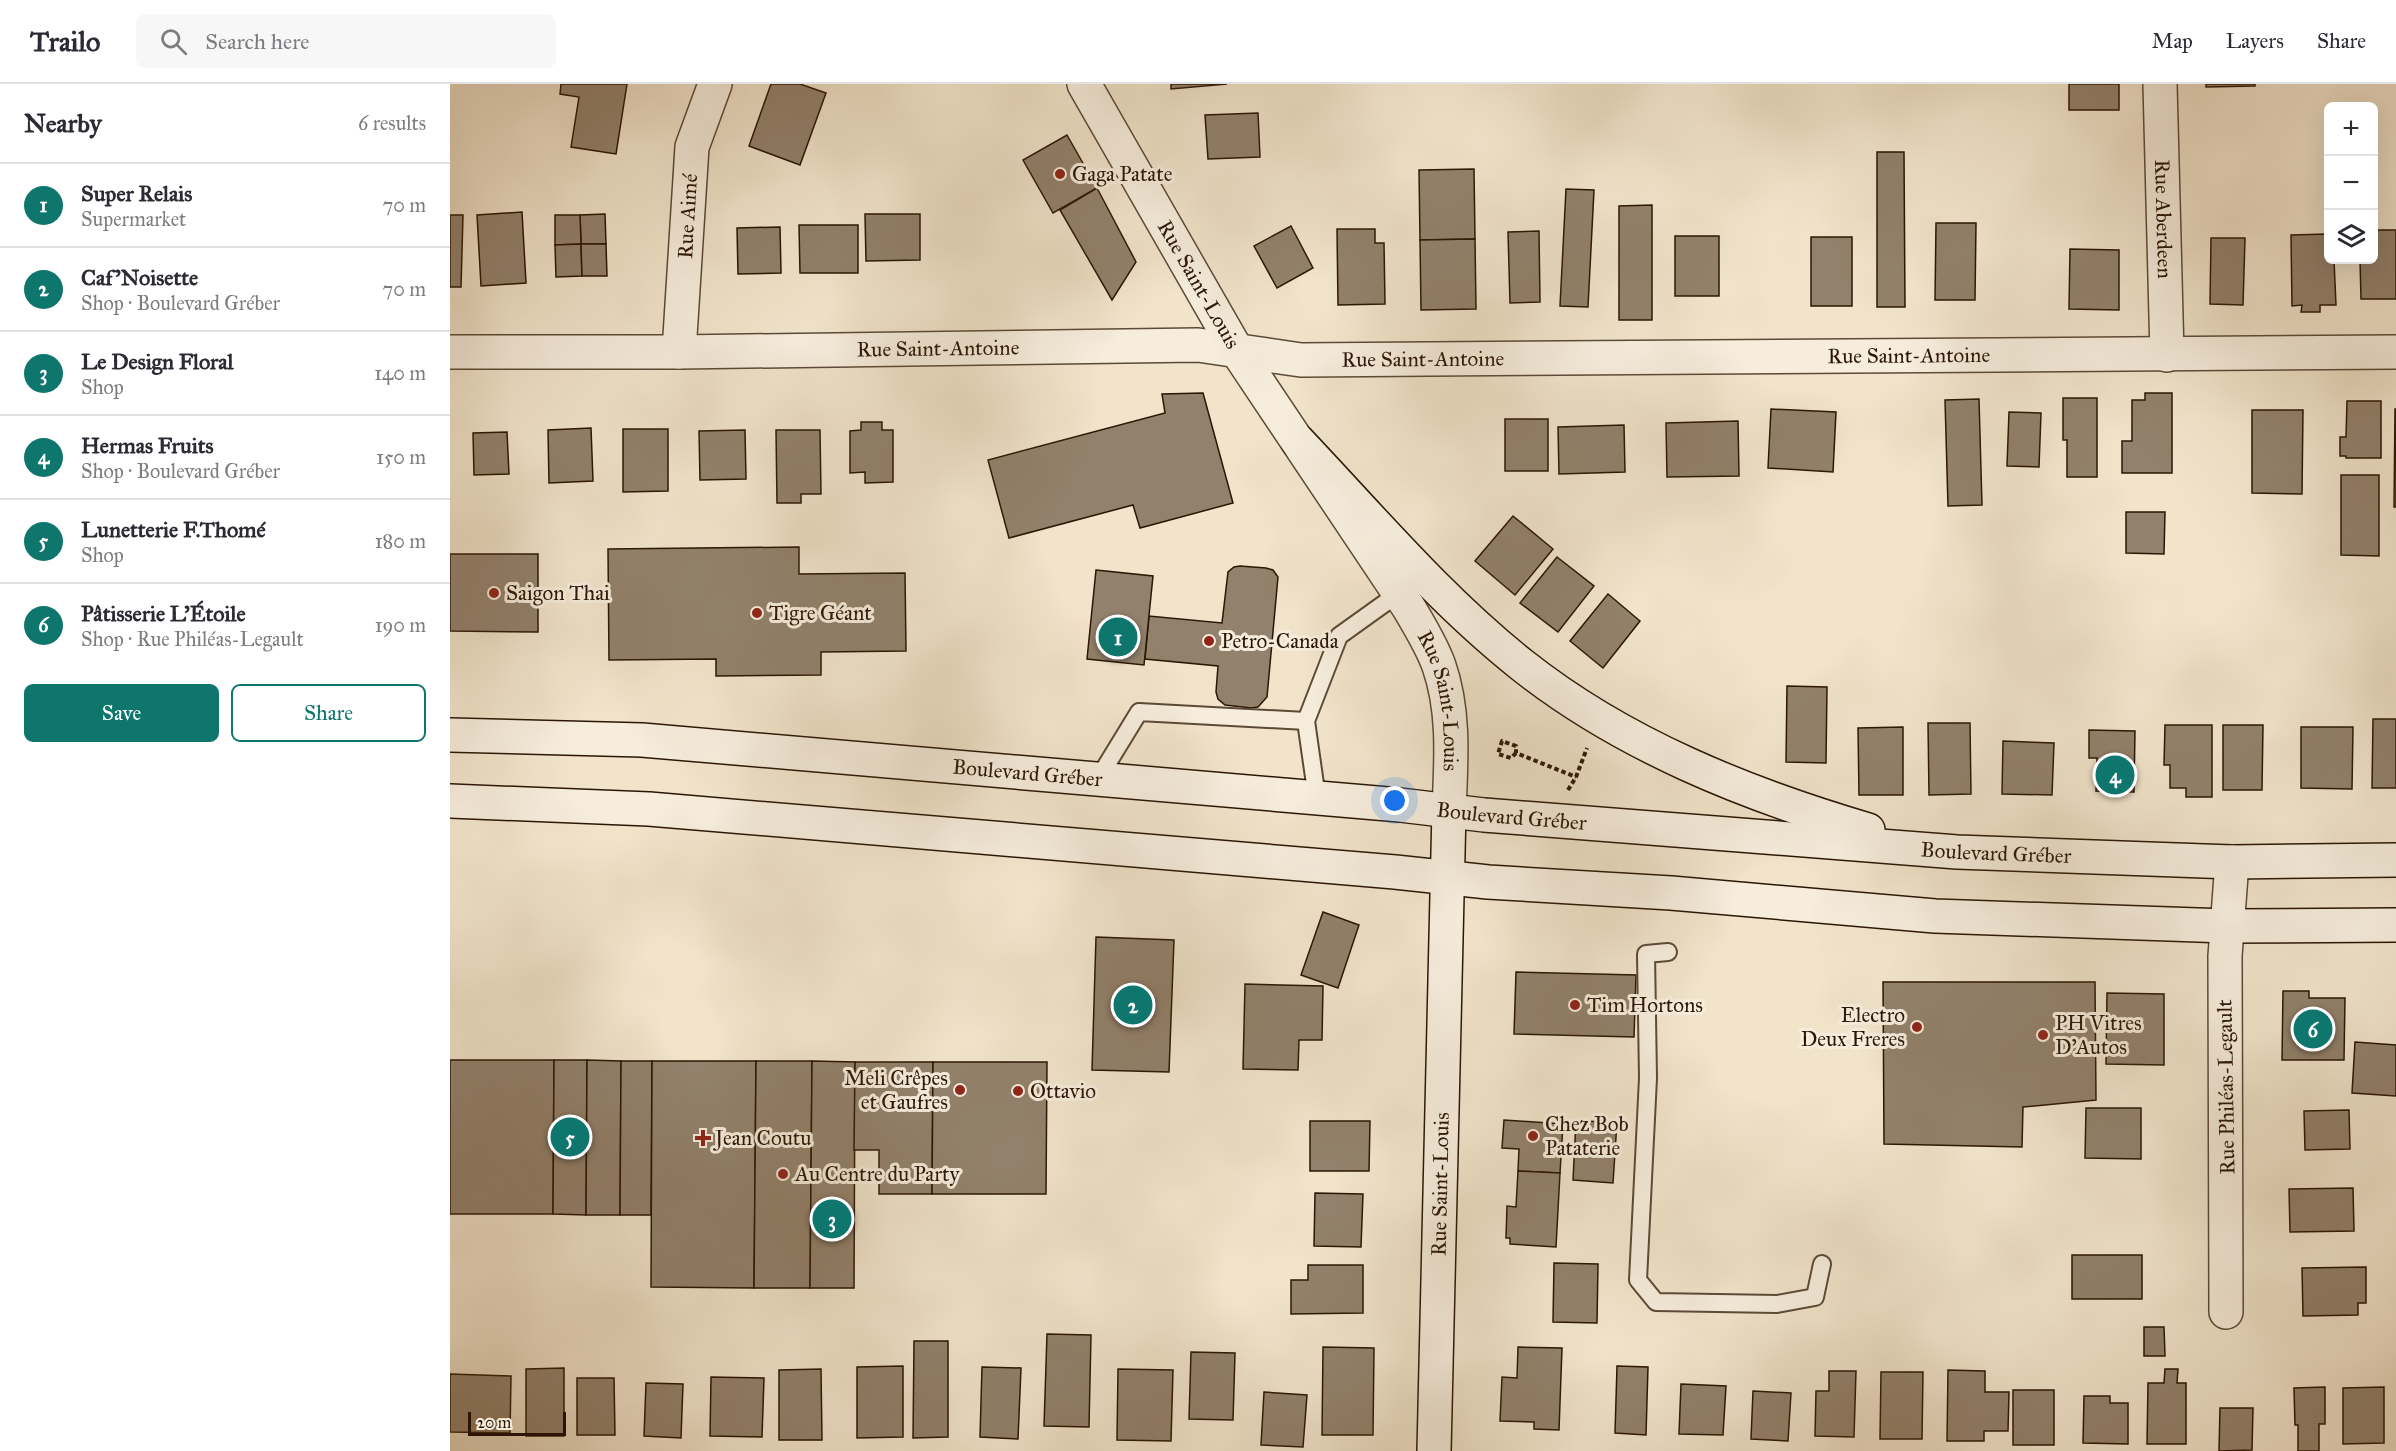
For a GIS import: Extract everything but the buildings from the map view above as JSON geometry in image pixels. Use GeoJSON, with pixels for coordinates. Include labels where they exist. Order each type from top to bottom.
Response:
{"type":"FeatureCollection","features":[{"type":"Feature","properties":{"kind":"main road","name":"Rue Aimé"},"geometry":{"type":"LineString","coordinates":[[679,352],[692,147],[715,84]]}},
{"type":"Feature","properties":{"kind":"main road","name":"Rue Saint-Louis"},"geometry":{"type":"LineString","coordinates":[[1084,84],[1237,351],[1399,593],[1435,657],[1447,697],[1451,760],[1434,1451]]}},
{"type":"Feature","properties":{"kind":"main road","name":"Rue Aberdeen"},"geometry":{"type":"LineString","coordinates":[[2160,84],[2167,355]]}},
{"type":"Feature","properties":{"kind":"main road","name":"Rue Saint-Antoine"},"geometry":{"type":"LineString","coordinates":[[450,352],[679,352],[1198,345],[1301,360],[2396,352]]}},
{"type":"Feature","properties":{"kind":"main road"},"geometry":{"type":"LineString","coordinates":[[1298,441],[1487,636],[1524,666],[1599,716],[1661,752],[1702,771],[1806,811],[1957,852]]}},
{"type":"Feature","properties":{"kind":"main road","name":"Boulevard Gréber"},"geometry":{"type":"LineString","coordinates":[[450,735],[642,740],[1957,852],[2232,862],[2396,860]]}},
{"type":"Feature","properties":{"kind":"main road"},"geometry":{"type":"LineString","coordinates":[[450,801],[649,809],[1447,878],[1671,893],[1935,916],[2227,926],[2396,926]]}},
{"type":"Feature","properties":{"kind":"main road","name":"Rue Philéas-Legault"},"geometry":{"type":"LineString","coordinates":[[2226,1312],[2224,956],[2232,862]]}},
{"type":"Feature","properties":{"kind":"lane"},"geometry":{"type":"LineString","coordinates":[[1317,798],[1306,721],[1339,636],[1399,593]]}},
{"type":"Feature","properties":{"kind":"lane"},"geometry":{"type":"LineString","coordinates":[[1098,779],[1139,712],[1306,721]]}},
{"type":"Feature","properties":{"kind":"lane"},"geometry":{"type":"LineString","coordinates":[[1668,952],[1646,954],[1648,1078],[1638,1280],[1656,1302],[1777,1304],[1815,1296],[1822,1264]]}},
{"type":"Feature","properties":{"kind":"path"},"geometry":{"type":"LineString","coordinates":[[1561,820],[1569,787],[1576,777],[1599,716]]}},
{"type":"Feature","properties":{"kind":"path"},"geometry":{"type":"LineString","coordinates":[[1502,741],[1516,746],[1516,753],[1511,758],[1498,754],[1502,741]]}},
{"type":"Feature","properties":{"kind":"path"},"geometry":{"type":"LineString","coordinates":[[1516,753],[1576,777]]}},
{"type":"Feature","properties":{"kind":"place","name":"Gaga Patate"},"geometry":{"type":"Point","coordinates":[1060,174]}},
{"type":"Feature","properties":{"kind":"place","name":"Saigon Thai"},"geometry":{"type":"Point","coordinates":[494,593]}},
{"type":"Feature","properties":{"kind":"place","name":"Tigre Géant"},"geometry":{"type":"Point","coordinates":[757,613]}},
{"type":"Feature","properties":{"kind":"place","name":"Super Relais"},"geometry":{"type":"Point","coordinates":[1118,637]}},
{"type":"Feature","properties":{"kind":"place","name":"Petro-Canada"},"geometry":{"type":"Point","coordinates":[1209,641]}},
{"type":"Feature","properties":{"kind":"place","name":"Hermas Fruits"},"geometry":{"type":"Point","coordinates":[2115,775]}},
{"type":"Feature","properties":{"kind":"place","name":"Caf'Noisette"},"geometry":{"type":"Point","coordinates":[1133,1005]}},
{"type":"Feature","properties":{"kind":"place","name":"Tim Hortons"},"geometry":{"type":"Point","coordinates":[1575,1005]}},
{"type":"Feature","properties":{"kind":"place","name":"Electro Deux Freres"},"geometry":{"type":"Point","coordinates":[1917,1027]}},
{"type":"Feature","properties":{"kind":"place","name":"Pâtisserie L'Étoile"},"geometry":{"type":"Point","coordinates":[2313,1029]}},
{"type":"Feature","properties":{"kind":"place","name":"PH Vitres D'Autos"},"geometry":{"type":"Point","coordinates":[2043,1035]}},
{"type":"Feature","properties":{"kind":"place","name":"Meli Crêpes et Gaufres"},"geometry":{"type":"Point","coordinates":[960,1090]}},
{"type":"Feature","properties":{"kind":"place","name":"Ottavio"},"geometry":{"type":"Point","coordinates":[1018,1091]}},
{"type":"Feature","properties":{"kind":"place","name":"Chez Bob Pataterie"},"geometry":{"type":"Point","coordinates":[1533,1136]}},
{"type":"Feature","properties":{"kind":"place","name":"Lunetterie F.Thomé"},"geometry":{"type":"Point","coordinates":[570,1137]}},
{"type":"Feature","properties":{"kind":"place","name":"Jean Coutu"},"geometry":{"type":"Point","coordinates":[703,1138]}},
{"type":"Feature","properties":{"kind":"place","name":"Au Centre du Party"},"geometry":{"type":"Point","coordinates":[783,1174]}},
{"type":"Feature","properties":{"kind":"place","name":"Le Design Floral"},"geometry":{"type":"Point","coordinates":[832,1219]}}]}
